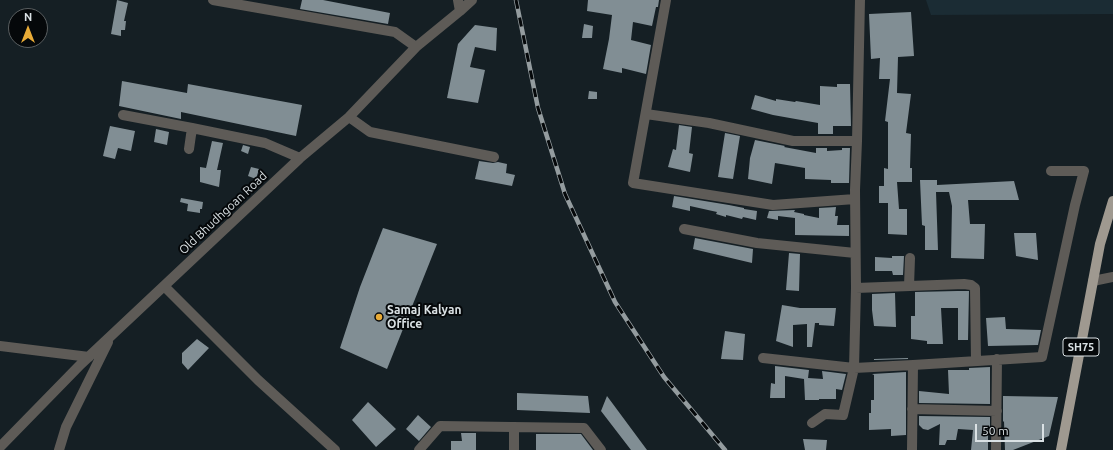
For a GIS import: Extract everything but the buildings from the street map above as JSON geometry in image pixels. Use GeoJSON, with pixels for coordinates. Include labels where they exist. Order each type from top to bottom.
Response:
{"type":"FeatureCollection","features":[{"type":"Feature","properties":{"kind":"main road","name":"SH75"},"geometry":{"type":"LineString","coordinates":[[1061,450],[1100,244],[1113,201]]}},
{"type":"Feature","properties":{"kind":"street"},"geometry":{"type":"LineString","coordinates":[[214,0],[395,32],[416,47]]}},
{"type":"Feature","properties":{"kind":"street"},"geometry":{"type":"LineString","coordinates":[[458,0],[460,11]]}},
{"type":"Feature","properties":{"kind":"street","name":"Old Bhudhgoan Road"},"geometry":{"type":"LineString","coordinates":[[0,447],[89,357],[164,286],[300,158],[350,117],[416,47],[472,0]]}},
{"type":"Feature","properties":{"kind":"street"},"geometry":{"type":"LineString","coordinates":[[666,0],[633,183],[773,205],[855,199]]}},
{"type":"Feature","properties":{"kind":"street"},"geometry":{"type":"LineString","coordinates":[[812,423],[825,414],[843,415],[854,368],[856,288],[855,199],[860,0]]}},
{"type":"Feature","properties":{"kind":"street"},"geometry":{"type":"LineString","coordinates":[[646,114],[709,123],[793,141],[857,141]]}},
{"type":"Feature","properties":{"kind":"street"},"geometry":{"type":"LineString","coordinates":[[124,115],[265,143],[300,158]]}},
{"type":"Feature","properties":{"kind":"street"},"geometry":{"type":"LineString","coordinates":[[350,117],[370,132],[494,157]]}},
{"type":"Feature","properties":{"kind":"street"},"geometry":{"type":"LineString","coordinates":[[189,149],[192,128]]}},
{"type":"Feature","properties":{"kind":"street"},"geometry":{"type":"LineString","coordinates":[[763,358],[854,368],[1042,357],[1075,205],[1084,171],[1051,171]]}},
{"type":"Feature","properties":{"kind":"street"},"geometry":{"type":"LineString","coordinates":[[684,229],[757,242],[855,253]]}},
{"type":"Feature","properties":{"kind":"street"},"geometry":{"type":"LineString","coordinates":[[909,286],[910,258]]}},
{"type":"Feature","properties":{"kind":"street"},"geometry":{"type":"LineString","coordinates":[[1093,281],[1113,277]]}},
{"type":"Feature","properties":{"kind":"street"},"geometry":{"type":"LineString","coordinates":[[856,288],[971,285],[975,288],[976,361]]}},
{"type":"Feature","properties":{"kind":"street"},"geometry":{"type":"LineString","coordinates":[[164,286],[258,380],[335,450]]}},
{"type":"Feature","properties":{"kind":"street"},"geometry":{"type":"LineString","coordinates":[[59,450],[66,428],[111,336]]}},
{"type":"Feature","properties":{"kind":"street"},"geometry":{"type":"LineString","coordinates":[[0,346],[89,357]]}},
{"type":"Feature","properties":{"kind":"street"},"geometry":{"type":"LineString","coordinates":[[996,450],[997,359]]}},
{"type":"Feature","properties":{"kind":"street"},"geometry":{"type":"LineString","coordinates":[[912,450],[913,365]]}},
{"type":"Feature","properties":{"kind":"street"},"geometry":{"type":"LineString","coordinates":[[912,409],[997,411]]}},
{"type":"Feature","properties":{"kind":"street"},"geometry":{"type":"LineString","coordinates":[[419,450],[440,426],[584,428],[601,450]]}},
{"type":"Feature","properties":{"kind":"street"},"geometry":{"type":"LineString","coordinates":[[514,427],[514,450]]}},
{"type":"Feature","properties":{"kind":"shaded area"},"geometry":{"type":"Polygon","coordinates":[[[926,0],[1113,0],[1113,14],[931,15],[926,0]]]}},
{"type":"Feature","properties":{"kind":"railway"},"geometry":{"type":"LineString","coordinates":[[516,0],[538,108],[565,194],[615,302],[664,377],[725,450]]}},
{"type":"Feature","properties":{"kind":"place","name":"Samaj Kalyan Office"},"geometry":{"type":"Point","coordinates":[379,317]}}]}
